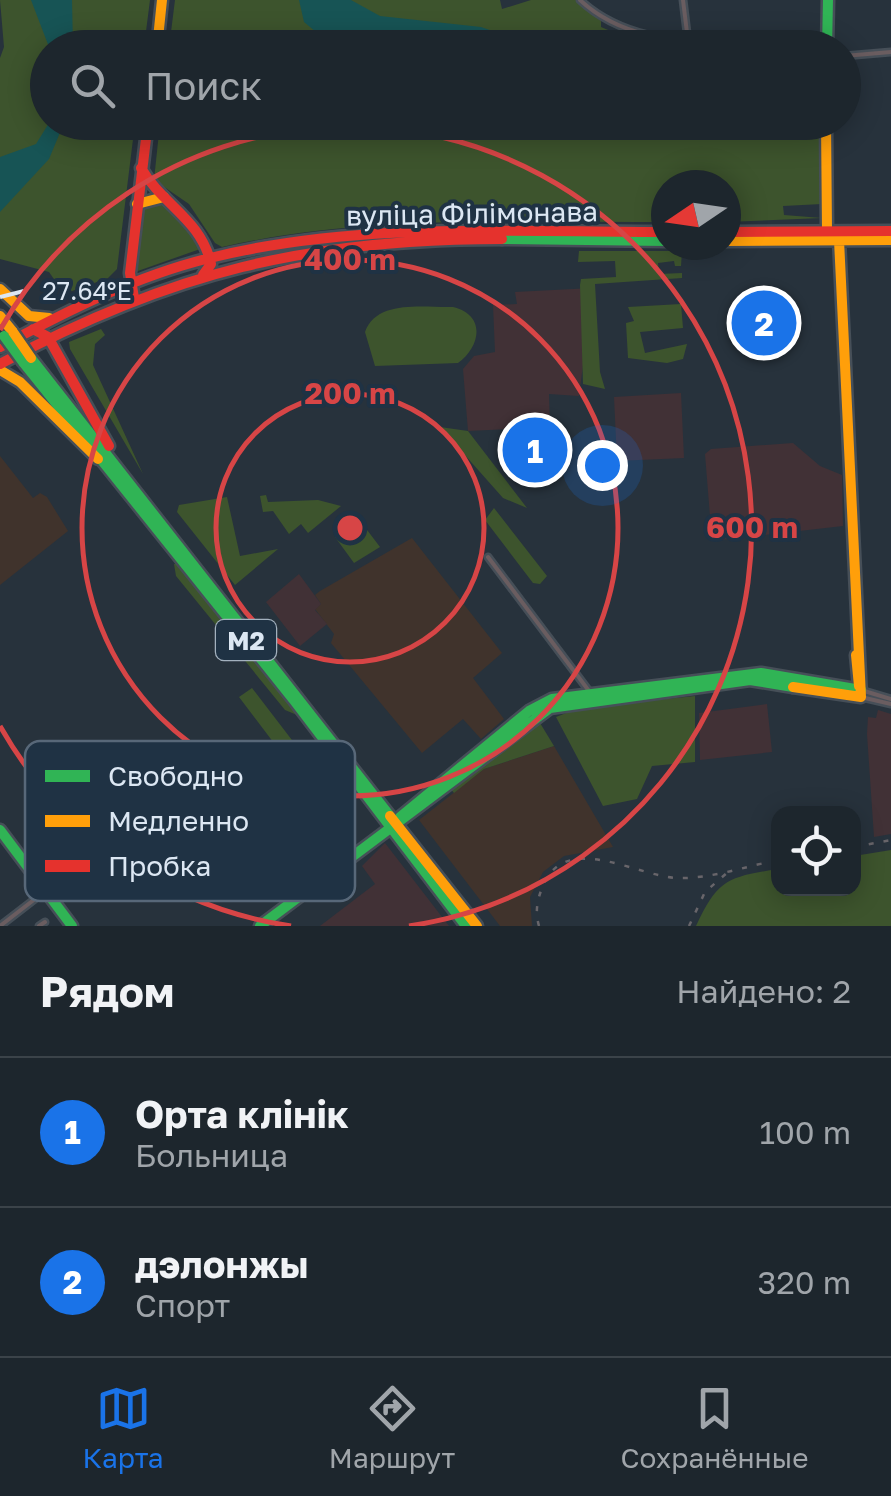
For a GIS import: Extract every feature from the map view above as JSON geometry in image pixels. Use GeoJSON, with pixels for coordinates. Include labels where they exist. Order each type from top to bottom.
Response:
{"type":"FeatureCollection","features":[{"type":"Feature","properties":{"kind":"main road"},"geometry":{"type":"LineString","coordinates":[[159,30],[162,0]]}},
{"type":"Feature","properties":{"kind":"main road"},"geometry":{"type":"LineString","coordinates":[[827,30],[828,0]]}},
{"type":"Feature","properties":{"kind":"main road"},"geometry":{"type":"LineString","coordinates":[[134,298],[129,286],[146,140]]}},
{"type":"Feature","properties":{"kind":"main road"},"geometry":{"type":"LineString","coordinates":[[355,853],[540,708],[589,691],[788,675],[861,693],[839,240],[828,231],[826,140]]}},
{"type":"Feature","properties":{"kind":"main road"},"geometry":{"type":"LineString","coordinates":[[142,168],[150,187],[185,212],[210,258],[209,270],[201,276]]}},
{"type":"Feature","properties":{"kind":"main road"},"geometry":{"type":"LineString","coordinates":[[137,204],[167,197]]}},
{"type":"Feature","properties":{"kind":"main road"},"geometry":{"type":"LineString","coordinates":[[741,232],[891,231]]}},
{"type":"Feature","properties":{"kind":"main road","name":"вуліца Філімонава"},"geometry":{"type":"LineString","coordinates":[[4,337],[210,258],[353,241],[651,233]]}},
{"type":"Feature","properties":{"kind":"main road","name":"вуліца Філімонава"},"geometry":{"type":"LineString","coordinates":[[619,236],[651,239]]}},
{"type":"Feature","properties":{"kind":"main road"},"geometry":{"type":"LineString","coordinates":[[741,241],[891,240]]}},
{"type":"Feature","properties":{"kind":"main road","name":"вуліца Філімонава"},"geometry":{"type":"LineString","coordinates":[[0,367],[48,337],[134,298],[201,276],[353,241]]}},
{"type":"Feature","properties":{"kind":"main road"},"geometry":{"type":"LineString","coordinates":[[0,289],[29,316],[52,318]]}},
{"type":"Feature","properties":{"kind":"main road","name":"М2"},"geometry":{"type":"LineString","coordinates":[[0,316],[4,337],[124,471],[331,741]]}},
{"type":"Feature","properties":{"kind":"main road"},"geometry":{"type":"LineString","coordinates":[[33,328],[48,337],[124,471]]}},
{"type":"Feature","properties":{"kind":"main road","name":"М2"},"geometry":{"type":"LineString","coordinates":[[27,360],[328,741]]}},
{"type":"Feature","properties":{"kind":"main road"},"geometry":{"type":"LineString","coordinates":[[0,367],[16,376],[62,428],[111,471]]}},
{"type":"Feature","properties":{"kind":"main road"},"geometry":{"type":"LineString","coordinates":[[540,708],[738,678]]}},
{"type":"Feature","properties":{"kind":"main road","name":"М2"},"geometry":{"type":"LineString","coordinates":[[355,772],[466,926]]}},
{"type":"Feature","properties":{"kind":"main road","name":"М2"},"geometry":{"type":"LineString","coordinates":[[355,774],[477,926]]}},
{"type":"Feature","properties":{"kind":"main road"},"geometry":{"type":"LineString","coordinates":[[0,830],[25,863]]}},
{"type":"Feature","properties":{"kind":"main road"},"geometry":{"type":"LineString","coordinates":[[53,901],[72,926]]}},
{"type":"Feature","properties":{"kind":"main road"},"geometry":{"type":"LineString","coordinates":[[260,926],[293,901]]}},
{"type":"Feature","properties":{"kind":"street"},"geometry":{"type":"LineString","coordinates":[[580,0],[627,30]]}},
{"type":"Feature","properties":{"kind":"street"},"geometry":{"type":"LineString","coordinates":[[588,8],[589,0]]}},
{"type":"Feature","properties":{"kind":"street"},"geometry":{"type":"LineString","coordinates":[[683,0],[687,30]]}},
{"type":"Feature","properties":{"kind":"street"},"geometry":{"type":"LineString","coordinates":[[861,55],[891,52]]}},
{"type":"Feature","properties":{"kind":"street"},"geometry":{"type":"LineString","coordinates":[[488,557],[589,691]]}},
{"type":"Feature","properties":{"kind":"street"},"geometry":{"type":"LineString","coordinates":[[861,693],[891,702]]}},
{"type":"Feature","properties":{"kind":"street"},"geometry":{"type":"LineString","coordinates":[[0,926],[33,901]]}},
{"type":"Feature","properties":{"kind":"shaded area"},"geometry":{"type":"Polygon","coordinates":[[[0,0],[150,0],[146,30],[30,30],[30,140],[133,140],[117,269],[108,278],[72,291],[56,282],[49,272],[0,259],[0,58],[4,47],[0,0]]]}},
{"type":"Feature","properties":{"kind":"shaded area"},"geometry":{"type":"Polygon","coordinates":[[[31,0],[72,0],[73,30],[42,30],[31,0]]]}},
{"type":"Feature","properties":{"kind":"shaded area"},"geometry":{"type":"Polygon","coordinates":[[[175,0],[500,0],[502,9],[531,0],[576,0],[608,30],[171,30],[175,0]]]}},
{"type":"Feature","properties":{"kind":"shaded area"},"geometry":{"type":"Polygon","coordinates":[[[299,0],[351,0],[380,16],[490,30],[314,30],[304,22],[299,0]]]}},
{"type":"Feature","properties":{"kind":"shaded area"},"geometry":{"type":"Polygon","coordinates":[[[38,140],[57,140],[49,159],[0,212],[0,157],[38,140]]]}},
{"type":"Feature","properties":{"kind":"shaded area"},"geometry":{"type":"Polygon","coordinates":[[[158,140],[820,140],[822,204],[783,206],[784,215],[822,218],[741,221],[741,170],[651,170],[651,222],[388,225],[277,236],[222,247],[215,243],[189,204],[154,180],[158,140]]]}},
{"type":"Feature","properties":{"kind":"shaded area"},"geometry":{"type":"Polygon","coordinates":[[[162,201],[180,212],[203,248],[135,272],[139,211],[145,202],[162,201]]]}},
{"type":"Feature","properties":{"kind":"shaded area"},"geometry":{"type":"Polygon","coordinates":[[[579,251],[651,251],[651,260],[681,260],[681,266],[675,266],[674,261],[658,263],[659,274],[682,273],[682,278],[595,284],[600,372],[605,389],[583,384],[580,285],[581,279],[616,277],[615,261],[578,262],[579,251]]]}},
{"type":"Feature","properties":{"kind":"shaded area"},"geometry":{"type":"Polygon","coordinates":[[[593,288],[579,396],[549,394],[550,427],[468,431],[463,369],[474,356],[495,352],[493,305],[517,304],[515,292],[593,288]]]}},
{"type":"Feature","properties":{"kind":"shaded area"},"geometry":{"type":"Polygon","coordinates":[[[681,304],[683,328],[640,332],[645,353],[687,344],[683,359],[667,363],[628,358],[626,323],[634,321],[628,307],[681,304]]]}},
{"type":"Feature","properties":{"kind":"shaded area"},"geometry":{"type":"Polygon","coordinates":[[[453,307],[471,317],[477,332],[472,348],[458,363],[375,366],[365,332],[380,314],[403,308],[453,307]]]}},
{"type":"Feature","properties":{"kind":"shaded area"},"geometry":{"type":"Polygon","coordinates":[[[101,329],[105,335],[95,344],[93,365],[143,474],[70,349],[69,342],[101,329]]]}},
{"type":"Feature","properties":{"kind":"shaded area"},"geometry":{"type":"Polygon","coordinates":[[[681,393],[684,458],[617,461],[614,397],[681,393]]]}},
{"type":"Feature","properties":{"kind":"shaded area"},"geometry":{"type":"Polygon","coordinates":[[[440,427],[468,431],[527,508],[503,498],[440,427]]]}},
{"type":"Feature","properties":{"kind":"shaded area"},"geometry":{"type":"Polygon","coordinates":[[[793,443],[820,466],[842,475],[843,526],[712,541],[705,454],[711,449],[793,443]]]}},
{"type":"Feature","properties":{"kind":"shaded area"},"geometry":{"type":"Polygon","coordinates":[[[0,456],[33,498],[40,493],[47,497],[68,531],[0,585],[0,456]]]}},
{"type":"Feature","properties":{"kind":"shaded area"},"geometry":{"type":"Polygon","coordinates":[[[266,495],[268,502],[318,500],[341,506],[308,533],[301,524],[289,534],[273,511],[263,512],[260,496],[266,495]]]}},
{"type":"Feature","properties":{"kind":"shaded area"},"geometry":{"type":"Polygon","coordinates":[[[227,497],[240,556],[278,549],[235,585],[177,512],[179,505],[227,497]]]}},
{"type":"Feature","properties":{"kind":"shaded area"},"geometry":{"type":"Polygon","coordinates":[[[494,508],[547,576],[540,584],[533,583],[485,520],[494,508]]]}},
{"type":"Feature","properties":{"kind":"shaded area"},"geometry":{"type":"Polygon","coordinates":[[[358,518],[380,547],[354,563],[335,537],[358,518]]]}},
{"type":"Feature","properties":{"kind":"shaded area"},"geometry":{"type":"Polygon","coordinates":[[[412,538],[502,653],[473,678],[504,719],[481,739],[463,719],[422,753],[331,643],[334,634],[315,609],[321,604],[315,595],[320,591],[412,538]]]}},
{"type":"Feature","properties":{"kind":"shaded area"},"geometry":{"type":"Polygon","coordinates":[[[174,564],[178,564],[297,715],[285,710],[176,576],[174,564]]]}},
{"type":"Feature","properties":{"kind":"shaded area"},"geometry":{"type":"Polygon","coordinates":[[[299,574],[321,604],[315,610],[327,624],[300,646],[266,602],[299,574]]]}},
{"type":"Feature","properties":{"kind":"shaded area"},"geometry":{"type":"Polygon","coordinates":[[[252,688],[293,741],[272,741],[239,697],[252,688]]]}},
{"type":"Feature","properties":{"kind":"shaded area"},"geometry":{"type":"Polygon","coordinates":[[[695,696],[695,762],[652,766],[637,799],[603,806],[556,717],[579,708],[695,696]]]}},
{"type":"Feature","properties":{"kind":"shaded area"},"geometry":{"type":"Polygon","coordinates":[[[767,704],[772,752],[700,760],[699,713],[767,704]]]}},
{"type":"Feature","properties":{"kind":"shaded area"},"geometry":{"type":"Polygon","coordinates":[[[878,710],[891,714],[891,834],[874,837],[867,734],[868,717],[876,718],[878,710]]]}},
{"type":"Feature","properties":{"kind":"shaded area"},"geometry":{"type":"Polygon","coordinates":[[[537,718],[554,746],[484,769],[454,793],[449,787],[537,718]]]}},
{"type":"Feature","properties":{"kind":"shaded area"},"geometry":{"type":"Polygon","coordinates":[[[554,746],[613,847],[564,856],[543,872],[530,897],[532,926],[500,926],[419,820],[484,769],[554,746]]]}},
{"type":"Feature","properties":{"kind":"shaded area"},"geometry":{"type":"Polygon","coordinates":[[[385,843],[449,926],[320,926],[375,884],[362,866],[385,843]]]}},
{"type":"Feature","properties":{"kind":"shaded area"},"geometry":{"type":"Polygon","coordinates":[[[891,850],[891,926],[696,926],[711,898],[726,883],[771,870],[771,896],[861,896],[861,855],[891,850]]]}},
{"type":"Feature","properties":{"kind":"railway"},"geometry":{"type":"LineString","coordinates":[[861,846],[891,840]]}},
{"type":"Feature","properties":{"kind":"railway"},"geometry":{"type":"LineString","coordinates":[[539,926],[537,907],[542,888],[552,871],[567,861],[603,860],[678,878],[771,862]]}},
{"type":"Feature","properties":{"kind":"railway"},"geometry":{"type":"LineString","coordinates":[[689,926],[705,892],[728,872]]}},
{"type":"Feature","properties":{"kind":"traffic: fast"},"geometry":{"type":"LineString","coordinates":[[827,30],[828,0]]}},
{"type":"Feature","properties":{"kind":"traffic: fast"},"geometry":{"type":"LineString","coordinates":[[502,239],[651,241]]}},
{"type":"Feature","properties":{"kind":"traffic: fast"},"geometry":{"type":"LineString","coordinates":[[4,336],[23,362]]}},
{"type":"Feature","properties":{"kind":"traffic: fast"},"geometry":{"type":"LineString","coordinates":[[31,358],[331,741]]}},
{"type":"Feature","properties":{"kind":"traffic: fast"},"geometry":{"type":"LineString","coordinates":[[23,362],[325,741]]}},
{"type":"Feature","properties":{"kind":"traffic: fast"},"geometry":{"type":"LineString","coordinates":[[400,817],[529,711],[552,699],[761,673],[861,690]]}},
{"type":"Feature","properties":{"kind":"traffic: fast"},"geometry":{"type":"LineString","coordinates":[[355,855],[550,708],[750,680],[793,687]]}},
{"type":"Feature","properties":{"kind":"traffic: fast"},"geometry":{"type":"LineString","coordinates":[[355,771],[390,816]]}},
{"type":"Feature","properties":{"kind":"traffic: fast"},"geometry":{"type":"LineString","coordinates":[[355,780],[466,926]]}},
{"type":"Feature","properties":{"kind":"traffic: fast"},"geometry":{"type":"LineString","coordinates":[[0,830],[25,863]]}},
{"type":"Feature","properties":{"kind":"traffic: fast"},"geometry":{"type":"LineString","coordinates":[[53,901],[72,926]]}},
{"type":"Feature","properties":{"kind":"traffic: fast"},"geometry":{"type":"LineString","coordinates":[[260,926],[293,901]]}},
{"type":"Feature","properties":{"kind":"traffic: slow"},"geometry":{"type":"LineString","coordinates":[[159,30],[162,0]]}},
{"type":"Feature","properties":{"kind":"traffic: slow"},"geometry":{"type":"LineString","coordinates":[[793,687],[861,697],[839,240],[827,231],[826,140]]}},
{"type":"Feature","properties":{"kind":"traffic: slow"},"geometry":{"type":"LineString","coordinates":[[137,204],[164,197]]}},
{"type":"Feature","properties":{"kind":"traffic: slow"},"geometry":{"type":"LineString","coordinates":[[741,241],[891,240]]}},
{"type":"Feature","properties":{"kind":"traffic: slow"},"geometry":{"type":"LineString","coordinates":[[0,289],[29,316],[49,318]]}},
{"type":"Feature","properties":{"kind":"traffic: slow"},"geometry":{"type":"LineString","coordinates":[[0,316],[13,332]]}},
{"type":"Feature","properties":{"kind":"traffic: slow"},"geometry":{"type":"LineString","coordinates":[[13,332],[31,358]]}},
{"type":"Feature","properties":{"kind":"traffic: slow"},"geometry":{"type":"LineString","coordinates":[[0,370],[20,382],[98,459]]}},
{"type":"Feature","properties":{"kind":"traffic: slow"},"geometry":{"type":"LineString","coordinates":[[856,655],[859,686]]}},
{"type":"Feature","properties":{"kind":"traffic: slow"},"geometry":{"type":"LineString","coordinates":[[390,816],[477,926]]}},
{"type":"Feature","properties":{"kind":"traffic: jam"},"geometry":{"type":"LineString","coordinates":[[134,298],[130,273],[146,140]]}},
{"type":"Feature","properties":{"kind":"traffic: jam"},"geometry":{"type":"LineString","coordinates":[[141,168],[199,235],[211,264],[203,275]]}},
{"type":"Feature","properties":{"kind":"traffic: jam"},"geometry":{"type":"LineString","coordinates":[[0,347],[155,274],[266,246],[322,238],[437,231],[651,232]]}},
{"type":"Feature","properties":{"kind":"traffic: jam"},"geometry":{"type":"LineString","coordinates":[[741,232],[891,231]]}},
{"type":"Feature","properties":{"kind":"traffic: jam"},"geometry":{"type":"LineString","coordinates":[[0,364],[123,306],[242,267],[366,246],[502,239]]}},
{"type":"Feature","properties":{"kind":"traffic: jam"},"geometry":{"type":"LineString","coordinates":[[33,329],[48,337],[109,446]]}},
{"type":"Feature","properties":{"kind":"place","name":"дэлонжы"},"geometry":{"type":"Point","coordinates":[764,323]}},
{"type":"Feature","properties":{"kind":"place","name":"Орта клінік"},"geometry":{"type":"Point","coordinates":[535,450]}}]}
